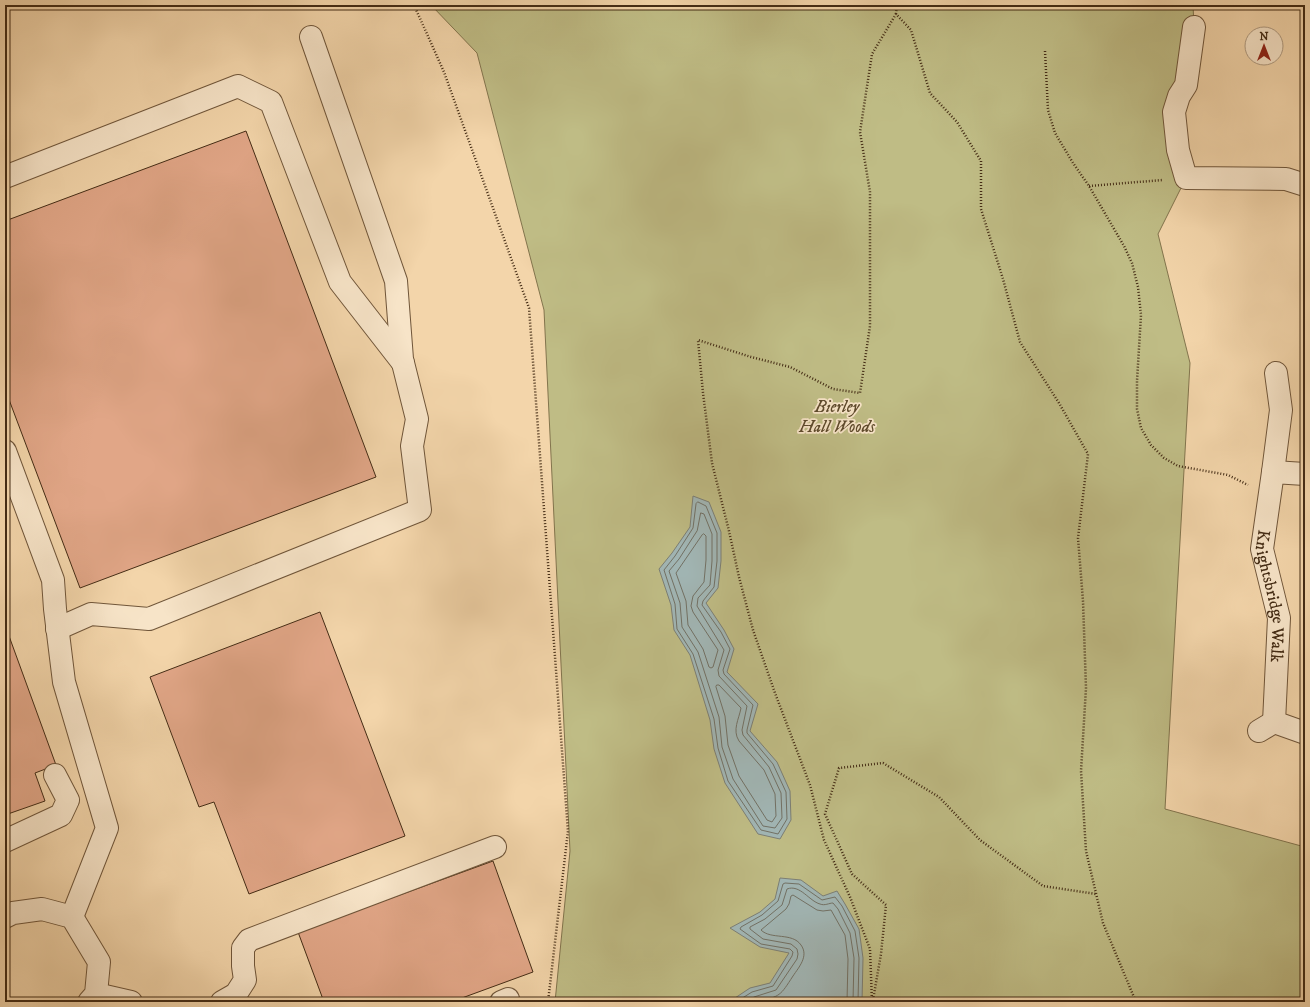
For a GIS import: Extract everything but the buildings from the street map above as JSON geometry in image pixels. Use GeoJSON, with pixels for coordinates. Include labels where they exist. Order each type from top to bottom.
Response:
{"type":"FeatureCollection","features":[{"type":"Feature","properties":{"kind":"street"},"geometry":{"type":"LineString","coordinates":[[1194,26],[1186,85],[1179,96],[1174,112],[1178,150],[1186,178],[1286,179],[1305,185]]}},
{"type":"Feature","properties":{"kind":"street"},"geometry":{"type":"LineString","coordinates":[[56,619],[91,614],[149,619],[420,510],[412,446],[417,419],[404,363],[396,281],[311,37]]}},
{"type":"Feature","properties":{"kind":"street"},"geometry":{"type":"LineString","coordinates":[[5,177],[238,86],[271,102],[340,282],[404,363]]}},
{"type":"Feature","properties":{"kind":"street","name":"Knightsbridge Walk"},"geometry":{"type":"LineString","coordinates":[[1276,372],[1281,410],[1262,549],[1279,618],[1267,726],[1305,734]]}},
{"type":"Feature","properties":{"kind":"street"},"geometry":{"type":"LineString","coordinates":[[5,451],[53,580],[64,682],[107,828],[72,916]]}},
{"type":"Feature","properties":{"kind":"street"},"geometry":{"type":"LineString","coordinates":[[1271,482],[1305,474]]}},
{"type":"Feature","properties":{"kind":"street"},"geometry":{"type":"LineString","coordinates":[[5,841],[61,815],[68,800],[55,775]]}},
{"type":"Feature","properties":{"kind":"street"},"geometry":{"type":"LineString","coordinates":[[222,1002],[236,994],[245,980],[243,948],[249,940],[495,847]]}},
{"type":"Feature","properties":{"kind":"street"},"geometry":{"type":"LineString","coordinates":[[5,917],[13,914],[42,909],[72,916],[99,962],[93,998],[131,1002]]}},
{"type":"Feature","properties":{"kind":"path"},"geometry":{"type":"LineString","coordinates":[[414,5],[444,72],[529,308],[568,831],[548,1002]]}},
{"type":"Feature","properties":{"kind":"path"},"geometry":{"type":"LineString","coordinates":[[872,1002],[870,949],[850,898],[824,840],[810,785],[753,630],[739,577],[712,463],[702,393],[698,340],[751,357],[790,367],[833,389],[860,393],[870,326],[870,192],[860,132],[872,54],[896,14],[897,5]]}},
{"type":"Feature","properties":{"kind":"path"},"geometry":{"type":"LineString","coordinates":[[896,14],[911,30],[930,93],[957,122],[981,161],[981,209],[1020,342],[1059,403],[1088,454],[1078,538],[1083,601],[1086,688],[1081,771],[1086,850],[1103,923],[1136,1002]]}},
{"type":"Feature","properties":{"kind":"path"},"geometry":{"type":"LineString","coordinates":[[1045,51],[1048,110],[1055,133],[1073,163],[1090,186],[1132,263],[1138,288],[1141,315],[1136,381],[1137,409],[1141,428],[1151,445],[1164,458],[1178,466],[1228,475],[1248,485],[1271,482]]}},
{"type":"Feature","properties":{"kind":"path"},"geometry":{"type":"LineString","coordinates":[[1090,186],[1186,178]]}},
{"type":"Feature","properties":{"kind":"path"},"geometry":{"type":"LineString","coordinates":[[872,1002],[881,954],[886,906],[852,874],[825,814],[840,768],[883,763],[939,797],[980,840],[1043,886],[1096,894]]}},
{"type":"Feature","properties":{"kind":"green space","name":"Bierley Hall Woods"},"geometry":{"type":"Polygon","coordinates":[[[431,5],[1193,5],[1194,27],[1179,96],[1186,178],[1158,234],[1190,363],[1165,809],[1305,847],[1305,1002],[555,1002],[570,851],[544,310],[477,53],[431,5]]]}},
{"type":"Feature","properties":{"kind":"water"},"geometry":{"type":"Polygon","coordinates":[[[693,496],[709,502],[721,532],[721,561],[718,588],[706,603],[724,630],[734,649],[727,672],[758,704],[750,731],[777,762],[790,791],[791,820],[780,839],[758,834],[725,783],[714,749],[710,720],[690,655],[674,630],[671,605],[659,569],[690,527],[693,496]]]}},
{"type":"Feature","properties":{"kind":"water"},"geometry":{"type":"Polygon","coordinates":[[[780,878],[801,880],[823,896],[837,891],[859,929],[863,958],[862,1002],[729,1002],[750,988],[770,983],[789,953],[760,947],[730,928],[760,912],[775,899],[780,878]]]}}]}
